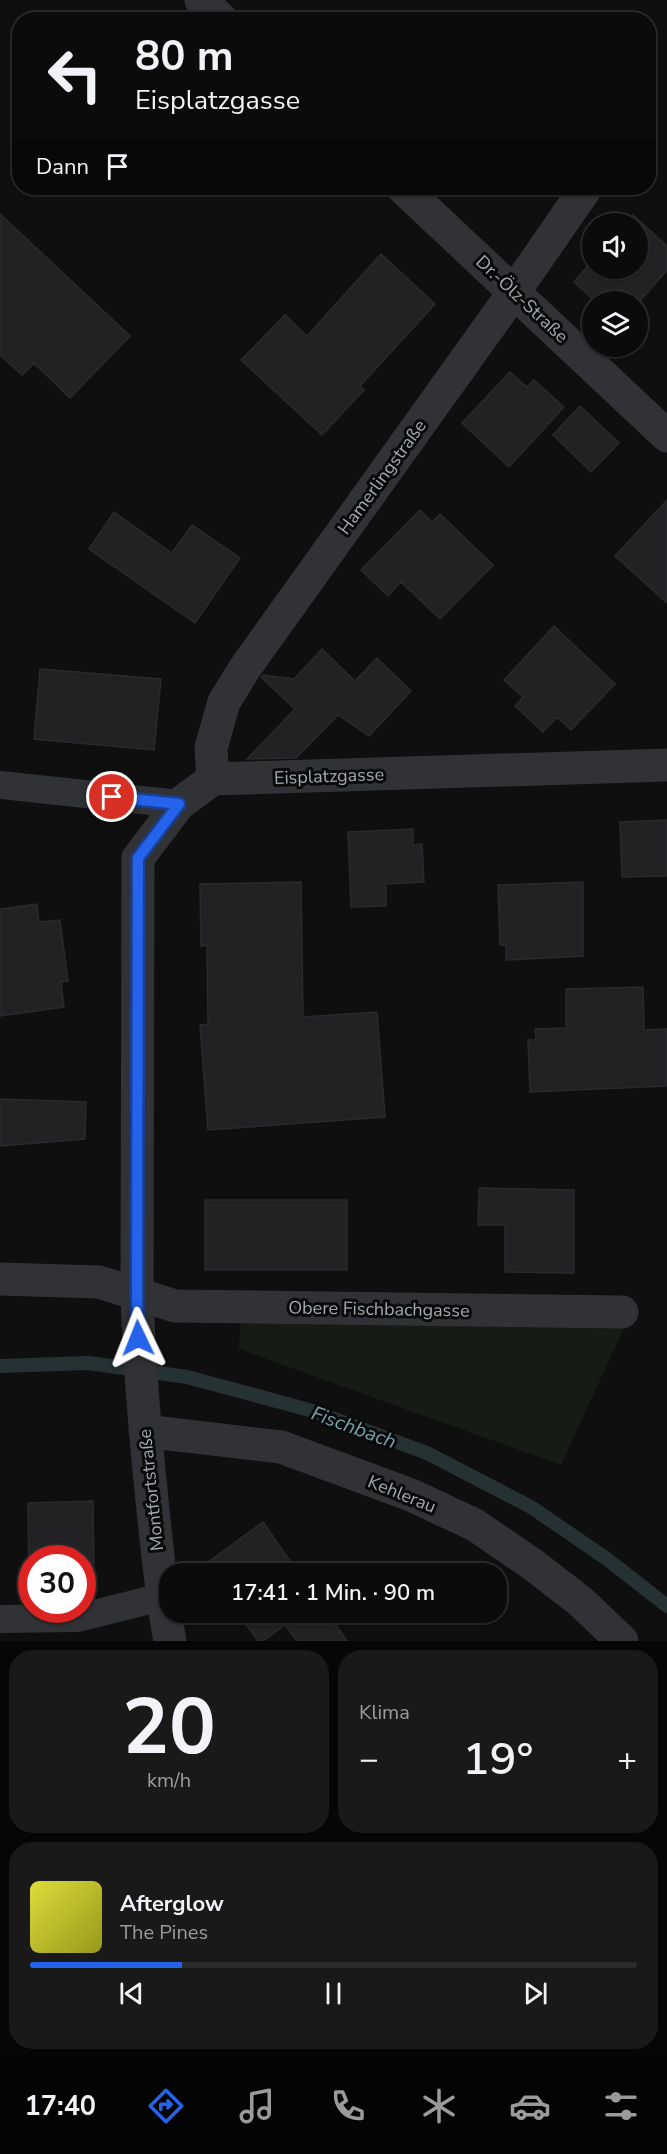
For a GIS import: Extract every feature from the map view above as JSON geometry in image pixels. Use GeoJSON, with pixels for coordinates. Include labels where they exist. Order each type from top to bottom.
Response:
{"type":"FeatureCollection","features":[{"type":"Feature","properties":{"kind":"street"},"geometry":{"type":"LineString","coordinates":[[201,0],[214,12]]}},
{"type":"Feature","properties":{"kind":"street","name":"Dr.-Ölz-Straße"},"geometry":{"type":"LineString","coordinates":[[410,195],[667,436]]}},
{"type":"Feature","properties":{"kind":"street","name":"Hamerlingstraße"},"geometry":{"type":"LineString","coordinates":[[213,779],[211,748],[224,702],[252,659],[581,195]]}},
{"type":"Feature","properties":{"kind":"street","name":"Eisplatzgasse"},"geometry":{"type":"LineString","coordinates":[[213,779],[667,765]]}},
{"type":"Feature","properties":{"kind":"street"},"geometry":{"type":"LineString","coordinates":[[137,1295],[138,858],[179,804],[213,779]]}},
{"type":"Feature","properties":{"kind":"street","name":"Obere Fischbachgasse"},"geometry":{"type":"LineString","coordinates":[[0,1279],[99,1282],[175,1306],[622,1312]]}},
{"type":"Feature","properties":{"kind":"street","name":"Montfortstraße"},"geometry":{"type":"LineString","coordinates":[[137,1295],[144,1422],[159,1568]]}},
{"type":"Feature","properties":{"kind":"street","name":"Kehlerau"},"geometry":{"type":"LineString","coordinates":[[144,1422],[281,1447],[411,1495],[475,1525],[532,1564],[580,1601],[622,1641]]}},
{"type":"Feature","properties":{"kind":"street","name":"Montfortstraße"},"geometry":{"type":"LineString","coordinates":[[167,1623],[170,1641]]}},
{"type":"Feature","properties":{"kind":"lane"},"geometry":{"type":"LineString","coordinates":[[0,786],[179,804]]}},
{"type":"Feature","properties":{"kind":"lane"},"geometry":{"type":"LineString","coordinates":[[0,1619],[78,1618],[159,1598]]}},
{"type":"Feature","properties":{"kind":"shaded area"},"geometry":{"type":"Polygon","coordinates":[[[241,1318],[624,1328],[561,1465],[239,1349],[241,1318]]]}},
{"type":"Feature","properties":{"kind":"building"},"geometry":{"type":"Polygon","coordinates":[[[0,214],[130,336],[70,398],[34,363],[22,375],[0,355],[0,214]]]}},
{"type":"Feature","properties":{"kind":"building"},"geometry":{"type":"Polygon","coordinates":[[[648,229],[667,246],[667,270],[648,292],[584,291],[574,282],[582,273],[582,279],[648,279],[648,229]]]}},
{"type":"Feature","properties":{"kind":"building"},"geometry":{"type":"Polygon","coordinates":[[[381,254],[435,304],[360,386],[364,390],[322,435],[241,360],[285,315],[307,336],[381,254]]]}},
{"type":"Feature","properties":{"kind":"building"},"geometry":{"type":"Polygon","coordinates":[[[510,372],[527,387],[534,380],[564,407],[509,467],[462,423],[510,372]]]}},
{"type":"Feature","properties":{"kind":"building"},"geometry":{"type":"Polygon","coordinates":[[[580,406],[619,443],[591,472],[553,435],[580,406]]]}},
{"type":"Feature","properties":{"kind":"building"},"geometry":{"type":"Polygon","coordinates":[[[667,500],[667,603],[615,556],[667,500]]]}},
{"type":"Feature","properties":{"kind":"building"},"geometry":{"type":"Polygon","coordinates":[[[420,510],[432,522],[440,514],[493,565],[440,619],[401,582],[388,596],[361,570],[420,510]]]}},
{"type":"Feature","properties":{"kind":"building"},"geometry":{"type":"Polygon","coordinates":[[[114,512],[172,553],[192,525],[240,558],[195,623],[89,549],[114,512]]]}},
{"type":"Feature","properties":{"kind":"building"},"geometry":{"type":"Polygon","coordinates":[[[554,626],[615,684],[571,730],[557,717],[543,732],[515,706],[523,697],[504,680],[554,626]]]}},
{"type":"Feature","properties":{"kind":"building"},"geometry":{"type":"Polygon","coordinates":[[[322,649],[355,681],[377,658],[411,691],[369,736],[338,715],[296,758],[247,759],[295,709],[261,677],[263,675],[294,679],[322,649]]]}},
{"type":"Feature","properties":{"kind":"building"},"geometry":{"type":"Polygon","coordinates":[[[40,669],[161,679],[154,750],[34,739],[40,669]]]}},
{"type":"Feature","properties":{"kind":"building"},"geometry":{"type":"Polygon","coordinates":[[[667,820],[667,876],[622,877],[620,822],[667,820]]]}},
{"type":"Feature","properties":{"kind":"building"},"geometry":{"type":"Polygon","coordinates":[[[413,829],[413,845],[422,844],[424,882],[386,884],[386,906],[351,907],[348,832],[413,829]]]}},
{"type":"Feature","properties":{"kind":"building"},"geometry":{"type":"Polygon","coordinates":[[[301,882],[303,1017],[377,1012],[385,1117],[208,1130],[200,1025],[208,1024],[207,945],[201,946],[200,884],[301,882]]]}},
{"type":"Feature","properties":{"kind":"building"},"geometry":{"type":"Polygon","coordinates":[[[583,882],[583,956],[506,960],[506,945],[500,945],[498,885],[583,882]]]}},
{"type":"Feature","properties":{"kind":"building"},"geometry":{"type":"Polygon","coordinates":[[[37,904],[39,922],[60,920],[68,981],[61,982],[64,1007],[0,1016],[0,909],[37,904]]]}},
{"type":"Feature","properties":{"kind":"building"},"geometry":{"type":"Polygon","coordinates":[[[643,987],[644,1030],[667,1029],[667,1086],[530,1092],[528,1040],[536,1040],[535,1029],[566,1028],[566,989],[643,987]]]}},
{"type":"Feature","properties":{"kind":"building"},"geometry":{"type":"Polygon","coordinates":[[[0,1099],[86,1102],[85,1139],[0,1146],[0,1099]]]}},
{"type":"Feature","properties":{"kind":"building"},"geometry":{"type":"Polygon","coordinates":[[[479,1188],[574,1190],[574,1273],[505,1272],[505,1225],[478,1225],[479,1188]]]}},
{"type":"Feature","properties":{"kind":"building"},"geometry":{"type":"Polygon","coordinates":[[[205,1200],[347,1200],[347,1270],[205,1270],[205,1200]]]}},
{"type":"Feature","properties":{"kind":"building"},"geometry":{"type":"Polygon","coordinates":[[[93,1501],[94,1545],[29,1545],[28,1503],[93,1501]]]}},
{"type":"Feature","properties":{"kind":"building"},"geometry":{"type":"Polygon","coordinates":[[[263,1522],[291,1563],[207,1563],[263,1522]]]}},
{"type":"Feature","properties":{"kind":"building"},"geometry":{"type":"Polygon","coordinates":[[[245,1623],[335,1623],[347,1641],[297,1641],[285,1625],[263,1641],[258,1641],[245,1623]]]}},
{"type":"Feature","properties":{"kind":"waterway","name":"Fischbach"},"geometry":{"type":"LineString","coordinates":[[0,1366],[89,1363],[187,1377],[313,1411],[427,1453],[531,1507],[607,1559],[667,1606]]}},
{"type":"Feature","properties":{"kind":"route"},"geometry":{"type":"LineString","coordinates":[[112,797],[179,804],[138,858],[138,1338]]}}]}
